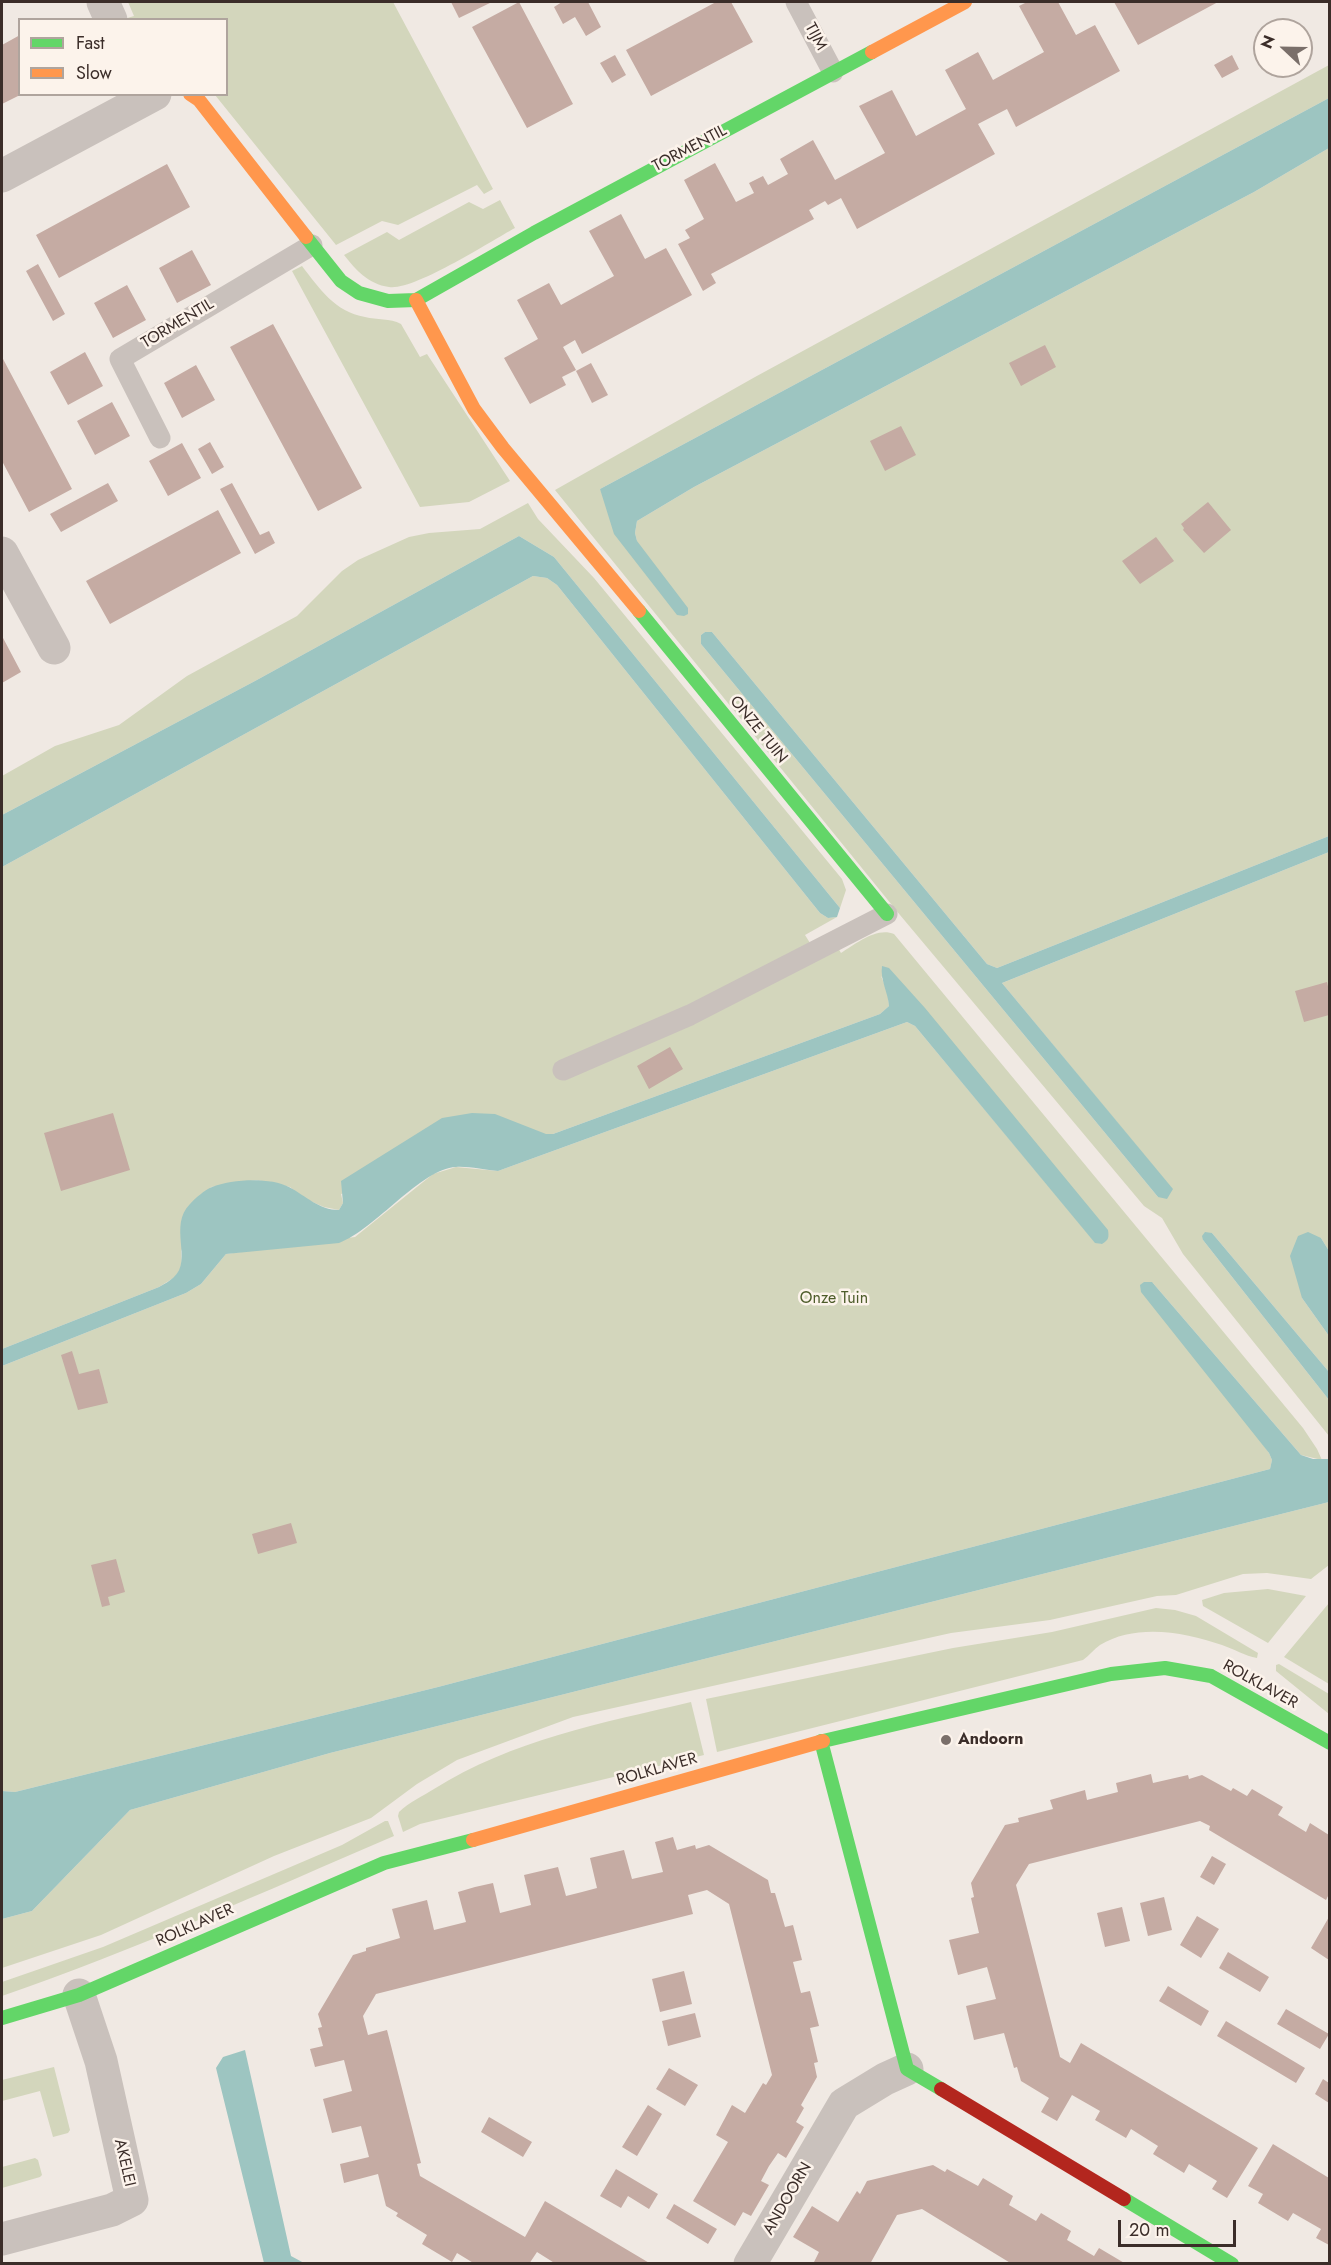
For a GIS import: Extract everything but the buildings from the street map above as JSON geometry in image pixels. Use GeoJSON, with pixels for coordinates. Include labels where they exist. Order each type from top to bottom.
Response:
{"type":"FeatureCollection","features":[{"type":"Feature","properties":{"kind":"street"},"geometry":{"type":"LineString","coordinates":[[103,2],[110,18]]}},
{"type":"Feature","properties":{"kind":"street","name":"TORMENTIL"},"geometry":{"type":"LineString","coordinates":[[193,96],[199,100],[341,281],[359,293],[388,301],[416,300],[965,2]]}},
{"type":"Feature","properties":{"kind":"street"},"geometry":{"type":"LineString","coordinates":[[2,176],[147,96]]}},
{"type":"Feature","properties":{"kind":"street","name":"ONZE TUIN"},"geometry":{"type":"LineString","coordinates":[[416,300],[474,409],[503,448],[888,915]]}},
{"type":"Feature","properties":{"kind":"street"},"geometry":{"type":"LineString","coordinates":[[2,553],[54,648]]}},
{"type":"Feature","properties":{"kind":"street","name":"ROLKLAVER"},"geometry":{"type":"LineString","coordinates":[[2,2018],[79,1995],[384,1863],[501,1833],[821,1741],[1111,1674],[1166,1668],[1211,1676],[1329,1743]]}},
{"type":"Feature","properties":{"kind":"street"},"geometry":{"type":"LineString","coordinates":[[821,1741],[907,2069],[1232,2264]]}},
{"type":"Feature","properties":{"kind":"street","name":"AKELEI"},"geometry":{"type":"LineString","coordinates":[[2,2239],[112,2210],[132,2200],[101,2061],[79,1995]]}},
{"type":"Feature","properties":{"kind":"street","name":"ANDOORN"},"geometry":{"type":"LineString","coordinates":[[750,2264],[844,2103],[907,2069]]}},
{"type":"Feature","properties":{"kind":"lane","name":"TIJM"},"geometry":{"type":"LineString","coordinates":[[796,2],[833,72]]}},
{"type":"Feature","properties":{"kind":"lane","name":"TORMENTIL"},"geometry":{"type":"LineString","coordinates":[[160,438],[120,358],[312,244]]}},
{"type":"Feature","properties":{"kind":"lane"},"geometry":{"type":"LineString","coordinates":[[563,1070],[690,1015],[888,915]]}},
{"type":"Feature","properties":{"kind":"green space"},"geometry":{"type":"Polygon","coordinates":[[[128,2],[393,2],[493,189],[484,194],[477,185],[398,225],[382,221],[336,245],[216,96],[228,96],[228,18],[127,18],[134,16],[128,2]]]}},
{"type":"Feature","properties":{"kind":"green space"},"geometry":{"type":"Polygon","coordinates":[[[1329,65],[1329,98],[600,489],[637,541],[635,533],[637,521],[694,487],[1254,192],[1329,148],[1329,836],[997,968],[987,964],[712,632],[705,632],[701,635],[701,644],[1158,1197],[1172,1189],[1002,983],[1329,852],[1329,1251],[1321,1238],[1302,1298],[1329,1336],[1329,1372],[1212,1233],[1203,1240],[1329,1400],[1329,1436],[1183,1254],[1162,1218],[1144,1206],[900,915],[555,490],[755,377],[1305,78],[1313,78],[1313,74],[1329,65]]]}},
{"type":"Feature","properties":{"kind":"green space"},"geometry":{"type":"Polygon","coordinates":[[[500,200],[515,228],[452,264],[416,281],[389,287],[375,283],[363,276],[344,255],[387,232],[399,240],[469,202],[483,209],[500,200]]]}},
{"type":"Feature","properties":{"kind":"green space"},"geometry":{"type":"Polygon","coordinates":[[[302,266],[329,298],[345,310],[365,317],[401,324],[420,357],[427,354],[510,481],[469,502],[420,507],[292,271],[302,266]]]}},
{"type":"Feature","properties":{"kind":"green space"},"geometry":{"type":"Polygon","coordinates":[[[528,503],[538,519],[594,578],[842,879],[846,890],[840,908],[554,557],[519,536],[255,681],[2,815],[2,776],[55,746],[119,725],[187,676],[297,616],[342,571],[358,560],[409,537],[480,529],[528,503]]]}},
{"type":"Feature","properties":{"kind":"green space","name":"Onze Tuin"},"geometry":{"type":"Polygon","coordinates":[[[533,576],[547,578],[557,585],[820,913],[828,918],[837,917],[805,935],[815,951],[834,941],[841,953],[873,935],[887,932],[894,934],[1303,1428],[1322,1460],[1301,1455],[1152,1282],[1269,1453],[1272,1460],[1270,1469],[438,1687],[15,1792],[2,1791],[2,1366],[186,1293],[201,1284],[226,1254],[355,1237],[433,1174],[456,1167],[498,1171],[907,1022],[915,1026],[1095,1242],[1102,1244],[881,976],[888,993],[889,1006],[880,1014],[553,1134],[546,1134],[341,1194],[343,1203],[339,1210],[324,1207],[303,1198],[290,1187],[257,1180],[211,1187],[181,1251],[182,1267],[175,1277],[159,1287],[2,1349],[2,867],[533,576]]]}},
{"type":"Feature","properties":{"kind":"green space"},"geometry":{"type":"Polygon","coordinates":[[[1329,1502],[1329,1565],[1311,1579],[1267,1573],[1243,1574],[1176,1595],[1157,1596],[1050,1620],[951,1633],[573,1717],[457,1760],[417,1784],[371,1818],[274,1856],[101,1935],[2,1968],[2,1919],[32,1911],[130,1810],[330,1753],[1329,1502]]]}},
{"type":"Feature","properties":{"kind":"green space"},"geometry":{"type":"Polygon","coordinates":[[[1268,1589],[1306,1596],[1268,1643],[1203,1606],[1202,1600],[1224,1593],[1268,1589]]]}},
{"type":"Feature","properties":{"kind":"green space"},"geometry":{"type":"Polygon","coordinates":[[[1329,1603],[1329,1684],[1284,1657],[1329,1603]]]}},
{"type":"Feature","properties":{"kind":"green space"},"geometry":{"type":"Polygon","coordinates":[[[1156,1608],[1196,1616],[1258,1653],[1257,1658],[1222,1645],[1177,1633],[1129,1634],[1100,1645],[1083,1660],[717,1752],[706,1699],[953,1648],[1052,1632],[1156,1608]]]}},
{"type":"Feature","properties":{"kind":"green space"},"geometry":{"type":"Polygon","coordinates":[[[1279,1664],[1329,1694],[1329,1714],[1276,1671],[1276,1665],[1279,1664]]]}},
{"type":"Feature","properties":{"kind":"green space"},"geometry":{"type":"Polygon","coordinates":[[[691,1702],[704,1755],[420,1824],[403,1832],[398,1816],[403,1808],[464,1772],[495,1758],[558,1735],[691,1702]]]}},
{"type":"Feature","properties":{"kind":"green space"},"geometry":{"type":"Polygon","coordinates":[[[388,1821],[394,1836],[150,1940],[2,1996],[2,1982],[103,1947],[342,1845],[388,1821]]]}},
{"type":"Feature","properties":{"kind":"green space"},"geometry":{"type":"Polygon","coordinates":[[[54,2067],[70,2130],[68,2133],[53,2137],[40,2091],[2,2101],[2,2080],[54,2067]]]}},
{"type":"Feature","properties":{"kind":"green space"},"geometry":{"type":"Polygon","coordinates":[[[35,2158],[38,2160],[42,2175],[40,2177],[2,2188],[2,2167],[35,2158]]]}},
{"type":"Feature","properties":{"kind":"water"},"geometry":{"type":"Polygon","coordinates":[[[1329,98],[1329,148],[1254,192],[694,487],[637,521],[635,533],[637,541],[688,608],[688,614],[677,615],[614,534],[600,489],[1329,98]]]}},
{"type":"Feature","properties":{"kind":"water"},"geometry":{"type":"Polygon","coordinates":[[[519,536],[554,557],[840,908],[837,917],[828,918],[820,913],[557,585],[547,578],[533,576],[2,867],[2,815],[255,681],[519,536]]]}},
{"type":"Feature","properties":{"kind":"water"},"geometry":{"type":"Polygon","coordinates":[[[705,632],[712,632],[987,964],[997,968],[1329,836],[1329,852],[1002,983],[1173,1189],[1167,1199],[1158,1197],[701,644],[701,635],[705,632]]]}},
{"type":"Feature","properties":{"kind":"water"},"geometry":{"type":"Polygon","coordinates":[[[882,966],[889,968],[925,1008],[1108,1230],[1108,1238],[1104,1243],[1095,1243],[915,1026],[907,1022],[498,1171],[460,1167],[442,1170],[413,1188],[368,1226],[339,1243],[226,1254],[201,1284],[186,1293],[2,1366],[2,1349],[159,1287],[172,1278],[179,1270],[181,1262],[180,1232],[184,1213],[195,1199],[212,1187],[240,1181],[262,1180],[289,1187],[325,1208],[339,1210],[343,1203],[341,1181],[442,1118],[472,1113],[495,1114],[546,1134],[553,1134],[880,1014],[889,1006],[882,966]]]}},
{"type":"Feature","properties":{"kind":"water"},"geometry":{"type":"Polygon","coordinates":[[[1205,1232],[1212,1233],[1329,1372],[1329,1400],[1203,1240],[1202,1236],[1205,1232]]]}},
{"type":"Feature","properties":{"kind":"water"},"geometry":{"type":"Polygon","coordinates":[[[1308,1232],[1321,1238],[1329,1251],[1329,1336],[1302,1298],[1290,1256],[1298,1236],[1308,1232]]]}},
{"type":"Feature","properties":{"kind":"water"},"geometry":{"type":"Polygon","coordinates":[[[1144,1282],[1152,1282],[1301,1455],[1313,1459],[1329,1459],[1329,1502],[330,1753],[130,1810],[32,1911],[2,1919],[2,1791],[15,1792],[438,1687],[1270,1469],[1272,1460],[1269,1453],[1141,1292],[1140,1285],[1144,1282]]]}},
{"type":"Feature","properties":{"kind":"water"},"geometry":{"type":"Polygon","coordinates":[[[245,2050],[291,2256],[304,2263],[264,2263],[216,2068],[223,2057],[245,2050]]]}},
{"type":"Feature","properties":{"kind":"traffic: fast"},"geometry":{"type":"LineString","coordinates":[[306,237],[341,281],[359,293],[388,301],[416,300],[534,233],[872,52]]}},
{"type":"Feature","properties":{"kind":"traffic: fast"},"geometry":{"type":"LineString","coordinates":[[639,611],[887,914]]}},
{"type":"Feature","properties":{"kind":"traffic: fast"},"geometry":{"type":"LineString","coordinates":[[823,1741],[1111,1674],[1165,1668],[1211,1676],[1330,1743]]}},
{"type":"Feature","properties":{"kind":"traffic: fast"},"geometry":{"type":"LineString","coordinates":[[821,1741],[907,2069],[941,2089]]}},
{"type":"Feature","properties":{"kind":"traffic: fast"},"geometry":{"type":"LineString","coordinates":[[2,2018],[79,1995],[384,1863],[473,1840]]}},
{"type":"Feature","properties":{"kind":"traffic: fast"},"geometry":{"type":"LineString","coordinates":[[1124,2199],[1232,2264]]}},
{"type":"Feature","properties":{"kind":"traffic: slow"},"geometry":{"type":"LineString","coordinates":[[872,52],[965,2]]}},
{"type":"Feature","properties":{"kind":"traffic: slow"},"geometry":{"type":"LineString","coordinates":[[193,96],[199,100],[306,237]]}},
{"type":"Feature","properties":{"kind":"traffic: slow"},"geometry":{"type":"LineString","coordinates":[[416,300],[474,409],[503,448],[639,611]]}},
{"type":"Feature","properties":{"kind":"traffic: slow"},"geometry":{"type":"LineString","coordinates":[[473,1840],[823,1741]]}},
{"type":"Feature","properties":{"kind":"traffic: jam"},"geometry":{"type":"LineString","coordinates":[[941,2089],[1124,2199]]}},
{"type":"Feature","properties":{"kind":"place","name":"Andoorn"},"geometry":{"type":"Point","coordinates":[946,1740]}}]}
